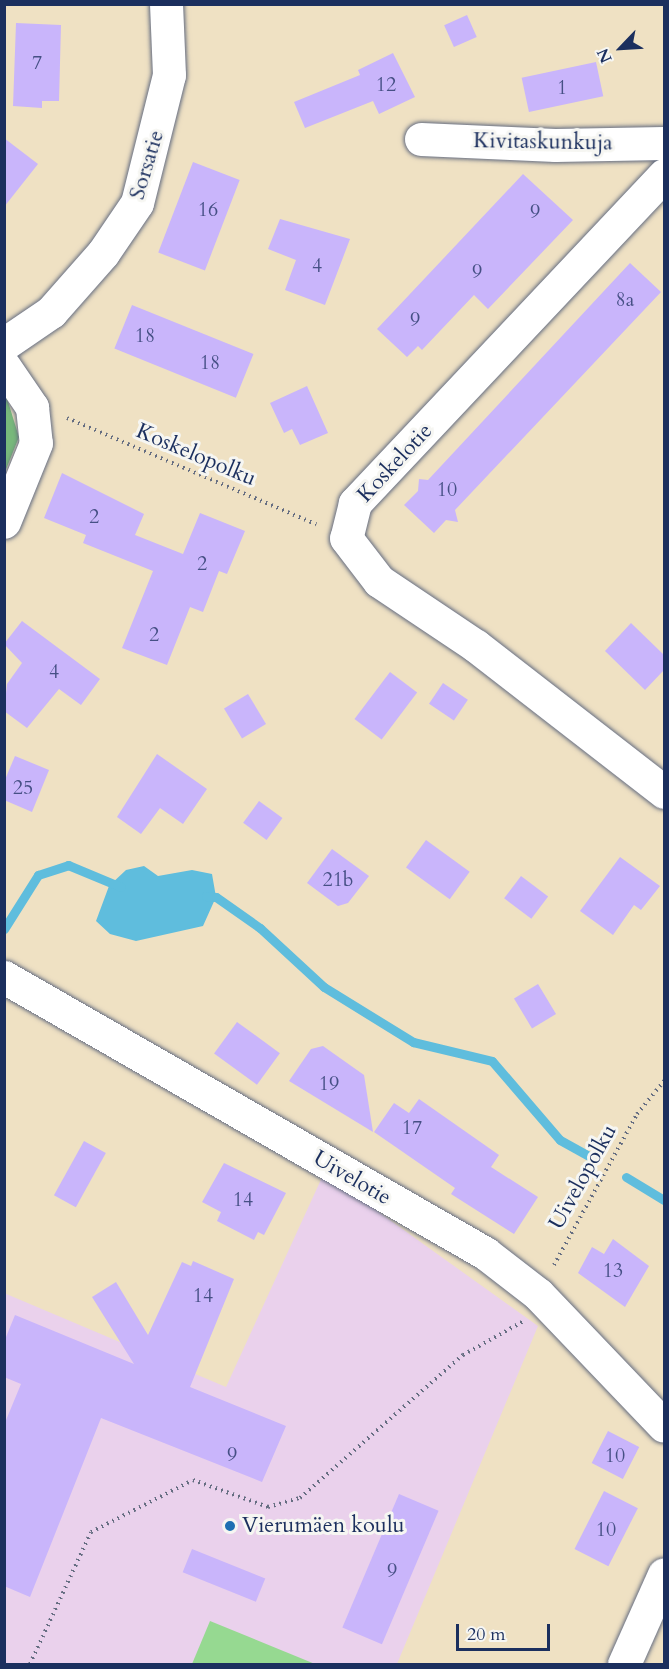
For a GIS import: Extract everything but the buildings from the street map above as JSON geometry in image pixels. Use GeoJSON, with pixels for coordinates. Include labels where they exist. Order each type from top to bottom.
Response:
{"type":"FeatureCollection","features":[{"type":"Feature","properties":{"kind":"street","name":"Sorsatie"},"geometry":{"type":"LineString","coordinates":[[4,344],[51,312],[103,253],[137,203],[168,75],[166,4]]}},
{"type":"Feature","properties":{"kind":"street","name":"Kivitaskunkuja"},"geometry":{"type":"LineString","coordinates":[[421,139],[664,143]]}},
{"type":"Feature","properties":{"kind":"street","name":"Koskelotie"},"geometry":{"type":"LineString","coordinates":[[346,538],[355,503],[664,176]]}},
{"type":"Feature","properties":{"kind":"street"},"geometry":{"type":"LineString","coordinates":[[4,366],[32,407],[36,443],[4,522]]}},
{"type":"Feature","properties":{"kind":"street"},"geometry":{"type":"LineString","coordinates":[[346,538],[379,581],[476,646],[664,792]]}},
{"type":"Feature","properties":{"kind":"street","name":"Uivelotie"},"geometry":{"type":"LineString","coordinates":[[4,976],[485,1253],[537,1294],[664,1426]]}},
{"type":"Feature","properties":{"kind":"street"},"geometry":{"type":"LineString","coordinates":[[624,1665],[664,1574]]}},
{"type":"Feature","properties":{"kind":"path","name":"Koskelopolku"},"geometry":{"type":"LineString","coordinates":[[32,407],[346,538]]}},
{"type":"Feature","properties":{"kind":"path","name":"Uivelopolku"},"geometry":{"type":"LineString","coordinates":[[30,1665],[91,1532],[193,1480],[268,1507],[300,1498],[463,1355],[532,1315],[537,1294],[637,1114],[664,1081]]}},
{"type":"Feature","properties":{"kind":"shaded area","name":"Vierumäen koulu"},"geometry":{"type":"Polygon","coordinates":[[[324,1173],[538,1326],[397,1664],[5,1664],[4,1293],[226,1387],[324,1173]]]}},
{"type":"Feature","properties":{"kind":"green space"},"geometry":{"type":"Polygon","coordinates":[[[5,392],[19,437],[5,472],[5,392]]]}},
{"type":"Feature","properties":{"kind":"green space"},"geometry":{"type":"Polygon","coordinates":[[[210,1621],[315,1664],[192,1664],[210,1621]]]}},
{"type":"Feature","properties":{"kind":"water"},"geometry":{"type":"Polygon","coordinates":[[[144,866],[158,876],[192,870],[212,874],[216,897],[203,926],[136,941],[110,934],[96,921],[109,886],[126,870],[144,866]]]}},
{"type":"Feature","properties":{"kind":"waterway"},"geometry":{"type":"LineString","coordinates":[[4,929],[38,875],[68,865],[121,887]]}},
{"type":"Feature","properties":{"kind":"waterway"},"geometry":{"type":"LineString","coordinates":[[206,896],[216,897],[260,928],[324,987],[413,1042],[492,1061],[560,1140],[589,1156]]}},
{"type":"Feature","properties":{"kind":"waterway"},"geometry":{"type":"LineString","coordinates":[[626,1177],[664,1200]]}},
{"type":"Feature","properties":{"kind":"place","name":"Vierumäen koulu"},"geometry":{"type":"Point","coordinates":[230,1526]}}]}
